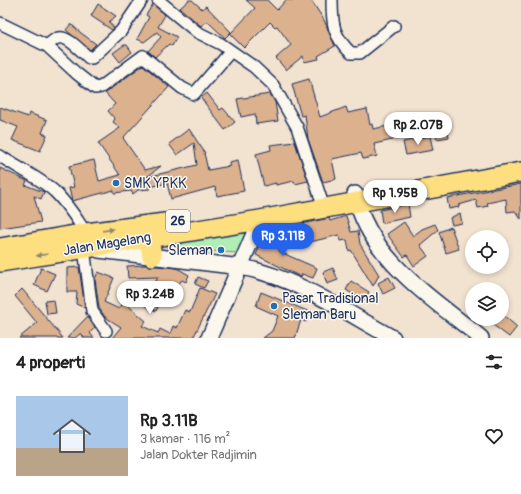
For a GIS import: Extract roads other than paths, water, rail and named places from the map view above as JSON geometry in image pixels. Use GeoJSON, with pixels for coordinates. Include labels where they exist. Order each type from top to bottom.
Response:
{"type":"FeatureCollection","features":[{"type":"Feature","properties":{"kind":"highway","name":"Jalan Magelang"},"geometry":{"type":"LineString","coordinates":[[0,248],[149,237],[260,220],[521,162]]}},
{"type":"Feature","properties":{"kind":"highway","name":"Jalan Magelang"},"geometry":{"type":"LineString","coordinates":[[0,262],[85,241],[188,220],[321,199],[356,199],[521,172]]}},
{"type":"Feature","properties":{"kind":"highway"},"geometry":{"type":"LineString","coordinates":[[149,237],[152,256]]}},
{"type":"Feature","properties":{"kind":"main road"},"geometry":{"type":"LineString","coordinates":[[356,199],[368,231],[396,266],[418,287],[481,338]]}},
{"type":"Feature","properties":{"kind":"main road"},"geometry":{"type":"LineString","coordinates":[[209,338],[241,267],[260,220]]}},
{"type":"Feature","properties":{"kind":"main road"},"geometry":{"type":"LineString","coordinates":[[85,241],[152,256],[241,267],[268,274],[296,285],[393,338]]}},
{"type":"Feature","properties":{"kind":"street"},"geometry":{"type":"LineString","coordinates":[[47,46],[56,38],[62,38],[67,40],[89,58],[92,58],[121,32],[142,0]]}},
{"type":"Feature","properties":{"kind":"street"},"geometry":{"type":"LineString","coordinates":[[158,0],[197,32],[231,51],[254,67],[273,85],[297,127],[321,199]]}},
{"type":"Feature","properties":{"kind":"street"},"geometry":{"type":"LineString","coordinates":[[332,0],[334,27],[340,42],[351,53],[360,53],[394,26]]}},
{"type":"Feature","properties":{"kind":"street"},"geometry":{"type":"LineString","coordinates":[[0,23],[47,46],[76,73],[95,88],[101,87],[143,56],[182,88],[194,94],[231,51]]}},
{"type":"Feature","properties":{"kind":"street"},"geometry":{"type":"LineString","coordinates":[[0,156],[38,179],[54,191],[68,207],[85,241],[92,311],[106,331]]}},
{"type":"Feature","properties":{"kind":"place","name":"SMK YPKK"},"geometry":{"type":"Point","coordinates":[116,183]}},
{"type":"Feature","properties":{"kind":"place","name":"Sleman"},"geometry":{"type":"Point","coordinates":[221,250]}},
{"type":"Feature","properties":{"kind":"place","name":"Pasar Tradisional Sleman Baru"},"geometry":{"type":"Point","coordinates":[274,306]}}]}
